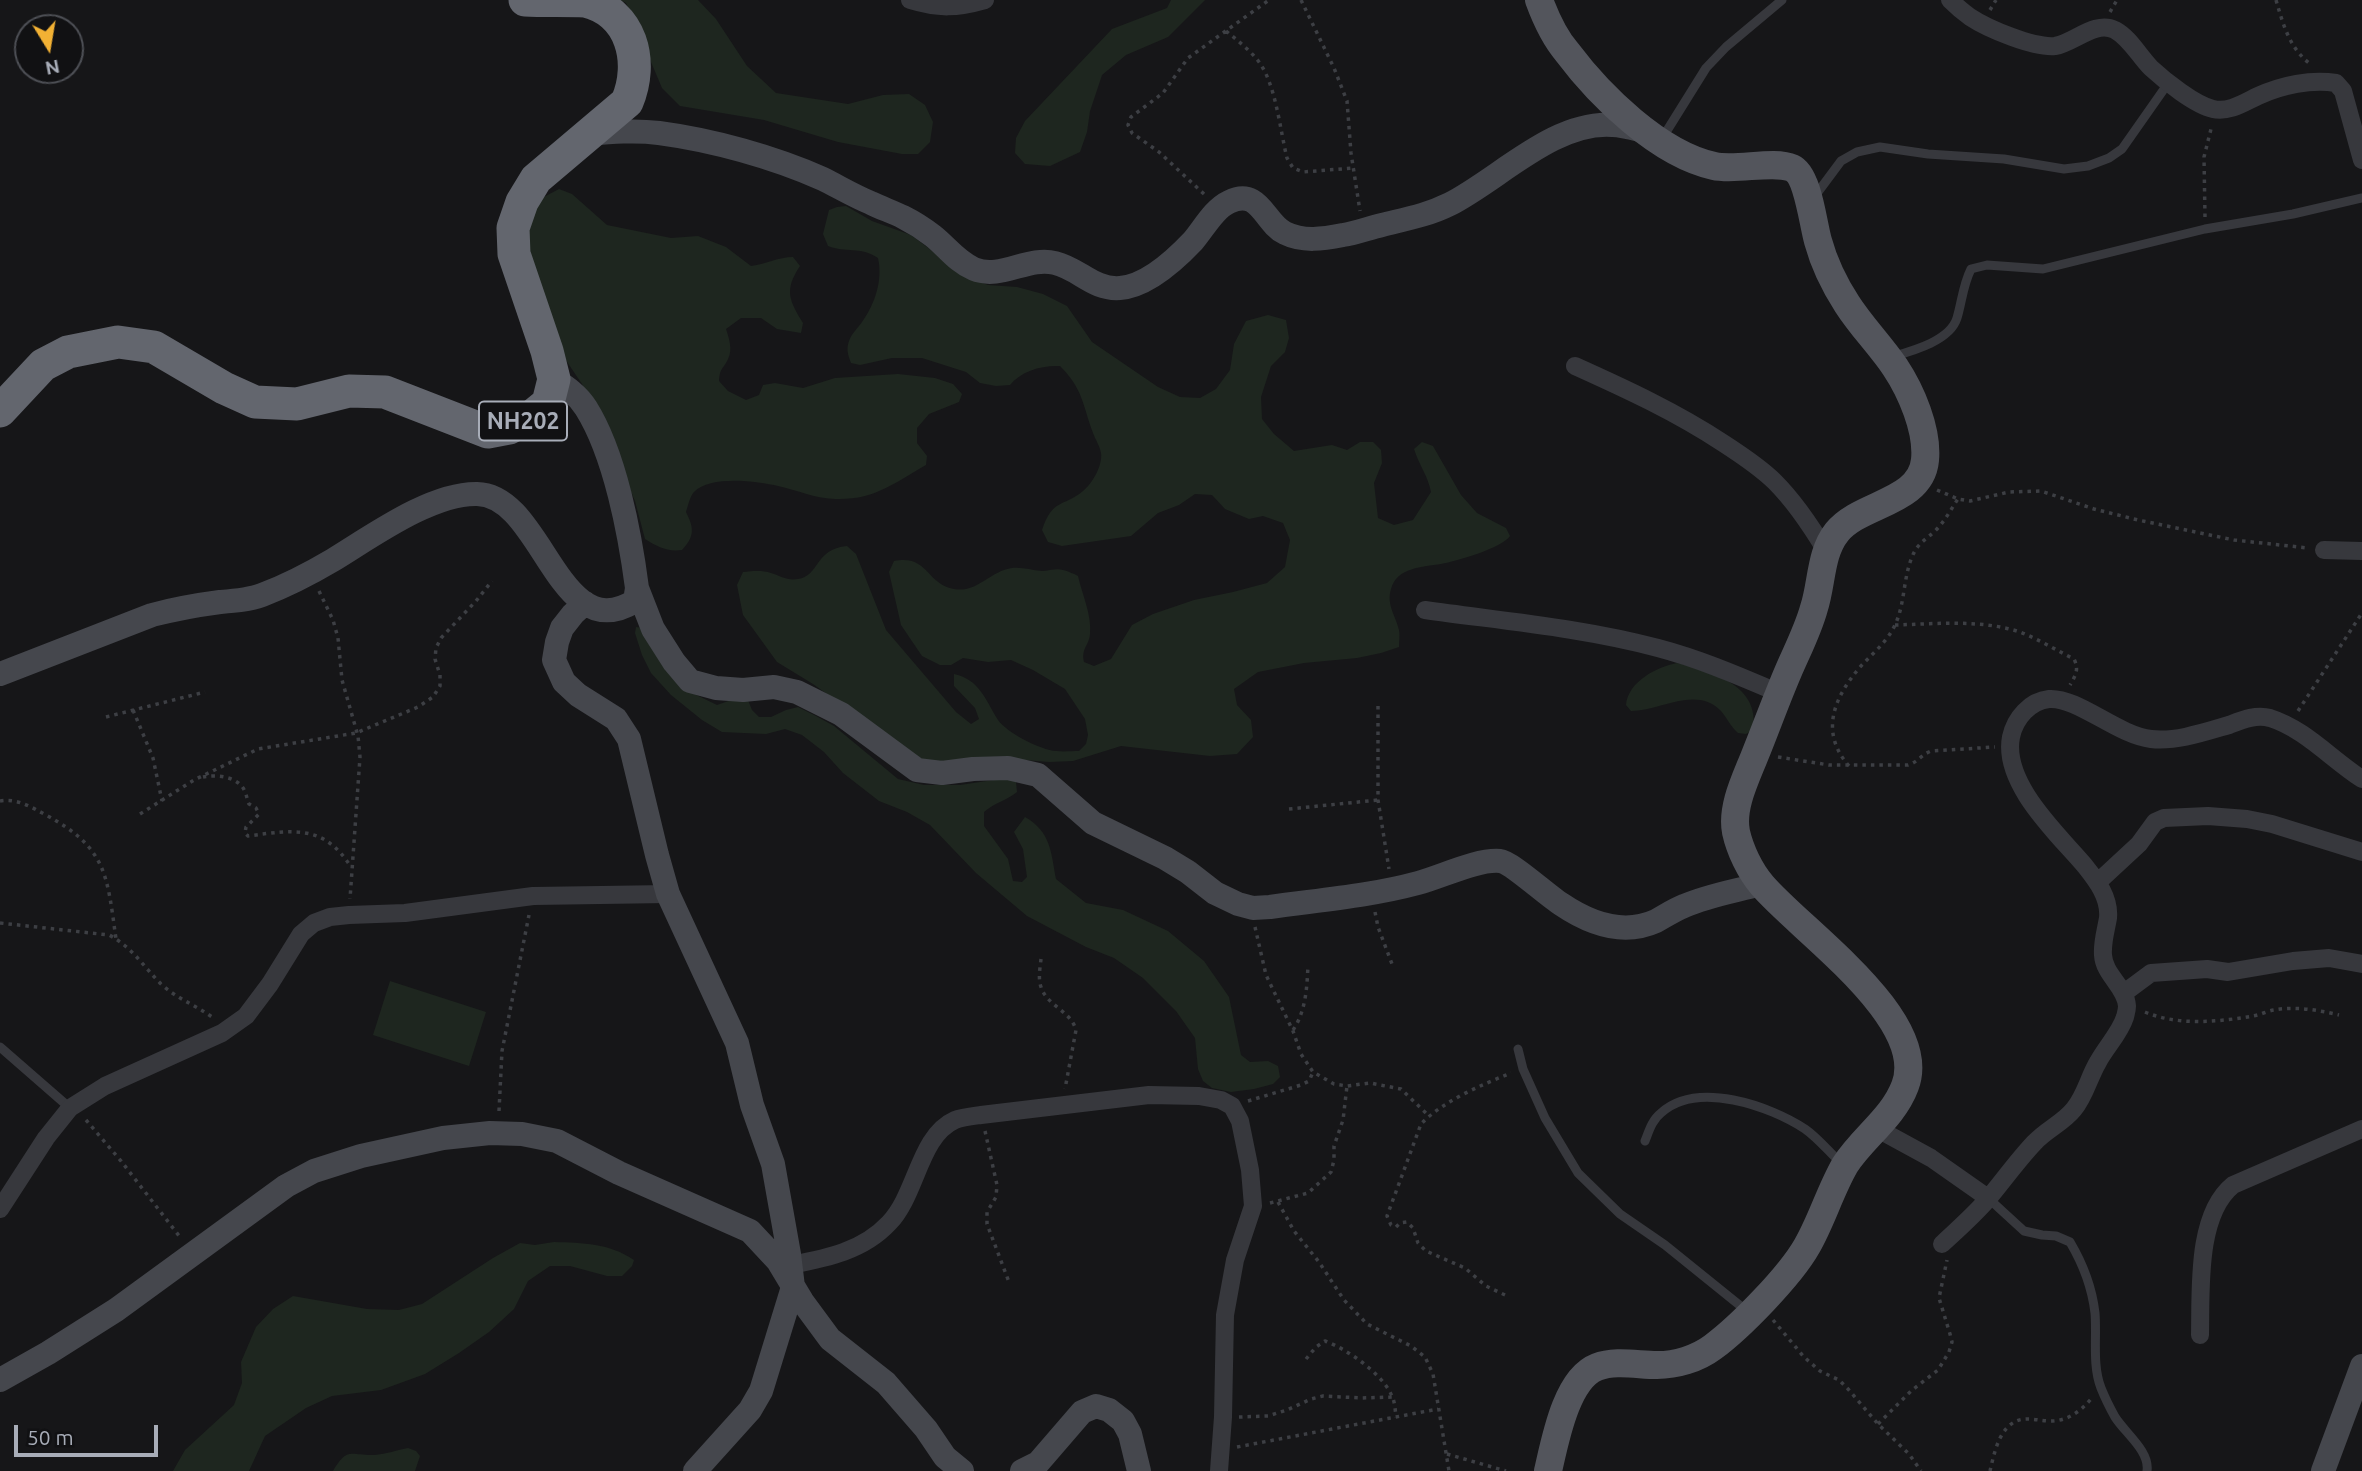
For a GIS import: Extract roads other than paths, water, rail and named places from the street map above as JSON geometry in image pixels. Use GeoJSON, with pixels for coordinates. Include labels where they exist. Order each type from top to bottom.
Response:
{"type":"FeatureCollection","features":[{"type":"Feature","properties":{"kind":"highway","name":"NH202"},"geometry":{"type":"LineString","coordinates":[[0,411],[43,365],[68,352],[118,342],[154,347],[224,388],[255,402],[297,404],[349,390],[385,392],[488,432],[509,428],[533,416],[548,402],[554,379],[514,254],[513,228],[522,202],[536,179],[626,102],[633,87],[635,67],[627,31],[616,17],[601,6],[583,0],[525,0]]}},
{"type":"Feature","properties":{"kind":"main road"},"geometry":{"type":"LineString","coordinates":[[1539,0],[1548,22],[1565,50],[1618,107],[1653,137],[1688,158],[1713,166],[1732,169],[1790,167],[1799,172],[1805,186],[1822,257],[1851,309],[1896,368],[1920,421],[1925,462],[1919,479],[1907,491],[1859,515],[1838,530],[1826,551],[1814,610],[1756,752],[1744,785],[1735,823],[1748,863],[1762,884],[1834,954],[1888,1015],[1902,1038],[1908,1059],[1907,1082],[1896,1105],[1858,1147],[1844,1167],[1809,1244],[1791,1269],[1718,1343],[1703,1354],[1667,1364],[1616,1364],[1596,1367],[1579,1380],[1568,1400],[1548,1471]]}},
{"type":"Feature","properties":{"kind":"street"},"geometry":{"type":"LineString","coordinates":[[911,0],[936,8],[985,0]]}},
{"type":"Feature","properties":{"kind":"street"},"geometry":{"type":"LineString","coordinates":[[1950,0],[1981,23],[2044,45],[2067,43],[2095,29],[2113,29],[2152,69],[2180,91],[2213,109],[2226,110],[2260,95],[2296,84],[2314,81],[2336,83],[2343,91],[2362,160]]}},
{"type":"Feature","properties":{"kind":"street"},"geometry":{"type":"LineString","coordinates":[[588,134],[626,131],[658,133],[774,160],[905,218],[933,236],[958,260],[976,270],[1003,271],[1029,263],[1052,262],[1073,269],[1102,287],[1122,288],[1167,265],[1227,203],[1242,198],[1261,205],[1270,221],[1283,233],[1310,240],[1414,218],[1445,206],[1474,191],[1514,162],[1583,127],[1612,125],[1653,137]]}},
{"type":"Feature","properties":{"kind":"street"},"geometry":{"type":"LineString","coordinates":[[1575,366],[1685,418],[1774,480],[1807,520],[1826,551]]}},
{"type":"Feature","properties":{"kind":"street"},"geometry":{"type":"LineString","coordinates":[[554,379],[569,389],[585,407],[601,439],[617,488],[637,588],[653,629],[690,681],[716,688],[743,690],[774,687],[797,692],[841,714],[917,770],[942,773],[1008,768],[1038,775],[1093,823],[1165,858],[1215,892],[1238,904],[1253,908],[1382,890],[1501,861],[1510,864],[1544,893],[1572,912],[1593,922],[1618,927],[1645,924],[1684,906],[1762,884]]}},
{"type":"Feature","properties":{"kind":"street"},"geometry":{"type":"LineString","coordinates":[[0,674],[152,615],[177,608],[259,597],[309,573],[391,524],[437,502],[478,494],[498,499],[514,513],[560,579],[593,609],[608,611],[624,608],[635,601],[637,588]]}},
{"type":"Feature","properties":{"kind":"street"},"geometry":{"type":"LineString","coordinates":[[2324,550],[2362,551]]}},
{"type":"Feature","properties":{"kind":"street"},"geometry":{"type":"LineString","coordinates":[[585,603],[562,628],[554,660],[564,681],[578,695],[617,719],[629,739],[668,894],[737,1043],[752,1105],[774,1164],[792,1276],[761,1391],[750,1410],[695,1471]]}},
{"type":"Feature","properties":{"kind":"street"},"geometry":{"type":"LineString","coordinates":[[1425,610],[1550,628],[1658,648],[1717,667],[1779,693]]}},
{"type":"Feature","properties":{"kind":"street"},"geometry":{"type":"LineString","coordinates":[[1948,1238],[1988,1198],[2032,1144],[2048,1128],[2064,1120],[2077,1106],[2097,1063],[2125,1017],[2125,999],[2108,973],[2103,959],[2108,915],[2106,899],[2098,882],[2053,832],[2033,804],[2019,780],[2013,762],[2011,738],[2018,720],[2029,706],[2047,699],[2063,699],[2130,734],[2153,739],[2178,738],[2248,718],[2266,717],[2286,724],[2308,738],[2362,779]]}},
{"type":"Feature","properties":{"kind":"street"},"geometry":{"type":"LineString","coordinates":[[2098,882],[2139,844],[2155,822],[2164,818],[2247,819],[2362,852]]}},
{"type":"Feature","properties":{"kind":"street"},"geometry":{"type":"LineString","coordinates":[[0,1209],[46,1139],[71,1108],[105,1086],[229,1029],[246,1016],[270,984],[301,934],[314,923],[330,917],[405,913],[533,896],[668,894]]}},
{"type":"Feature","properties":{"kind":"street"},"geometry":{"type":"LineString","coordinates":[[2125,999],[2151,974],[2207,970],[2228,972],[2329,958],[2362,964]]}},
{"type":"Feature","properties":{"kind":"street"},"geometry":{"type":"LineString","coordinates":[[792,1276],[847,1252],[890,1223],[907,1199],[936,1133],[956,1120],[1175,1094],[1221,1100],[1232,1106],[1240,1121],[1250,1170],[1252,1206],[1235,1260],[1225,1315],[1219,1471]]}},
{"type":"Feature","properties":{"kind":"street"},"geometry":{"type":"LineString","coordinates":[[1877,1128],[1931,1158],[1988,1198]]}},
{"type":"Feature","properties":{"kind":"street"},"geometry":{"type":"LineString","coordinates":[[2200,1335],[2204,1245],[2214,1209],[2222,1194],[2233,1185],[2362,1129]]}},
{"type":"Feature","properties":{"kind":"street"},"geometry":{"type":"LineString","coordinates":[[0,1380],[116,1310],[286,1186],[314,1171],[361,1156],[443,1138],[522,1135],[557,1141],[619,1173],[750,1231],[792,1276],[830,1339],[886,1383],[926,1429],[945,1457],[962,1471]]}},
{"type":"Feature","properties":{"kind":"street"},"geometry":{"type":"LineString","coordinates":[[2323,1471],[2362,1366]]}},
{"type":"Feature","properties":{"kind":"street"},"geometry":{"type":"LineString","coordinates":[[1022,1471],[1038,1463],[1082,1412],[1096,1406],[1109,1410],[1123,1421],[1130,1434],[1139,1471]]}},
{"type":"Feature","properties":{"kind":"lane"},"geometry":{"type":"LineString","coordinates":[[1653,137],[1706,68],[1726,47],[1782,0]]}},
{"type":"Feature","properties":{"kind":"lane"},"geometry":{"type":"LineString","coordinates":[[1809,205],[1841,161],[1857,152],[1880,148],[2004,159],[2064,169],[2088,166],[2109,158],[2122,149],[2169,82]]}},
{"type":"Feature","properties":{"kind":"lane"},"geometry":{"type":"LineString","coordinates":[[1888,358],[1911,351],[1952,328],[1957,319],[1965,280],[1971,269],[1987,265],[2043,268],[2205,229],[2305,212],[2362,198]]}},
{"type":"Feature","properties":{"kind":"lane"},"geometry":{"type":"LineString","coordinates":[[0,1046],[71,1108]]}},
{"type":"Feature","properties":{"kind":"lane"},"geometry":{"type":"LineString","coordinates":[[1518,1049],[1523,1069],[1545,1118],[1578,1173],[1620,1214],[1755,1307]]}},
{"type":"Feature","properties":{"kind":"lane"},"geometry":{"type":"LineString","coordinates":[[1644,1141],[1658,1114],[1669,1107],[1696,1099],[1743,1101],[1772,1111],[1806,1130],[1844,1167]]}},
{"type":"Feature","properties":{"kind":"lane"},"geometry":{"type":"LineString","coordinates":[[1988,1198],[2024,1231],[2056,1236],[2070,1242],[2089,1282],[2095,1313],[2095,1350],[2100,1386],[2115,1416],[2143,1453],[2148,1465],[2147,1471]]}}]}
